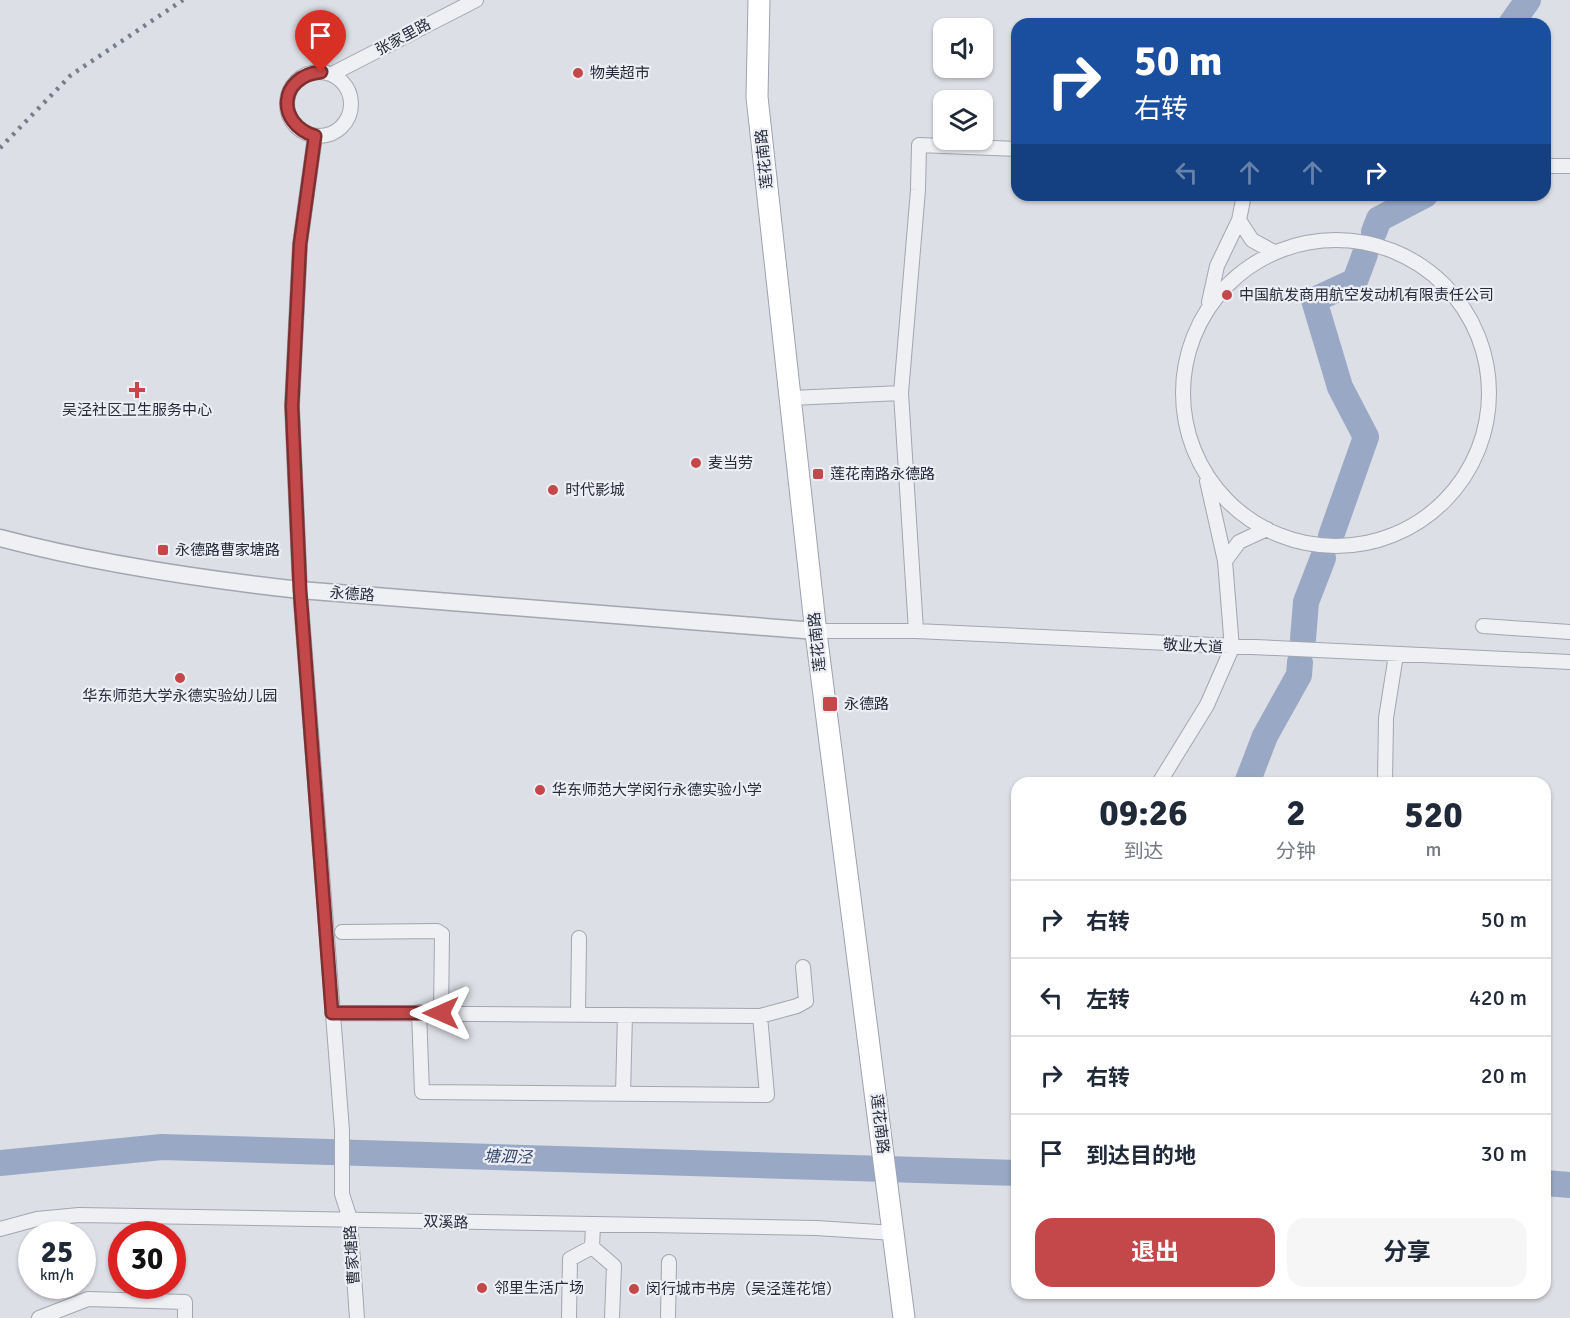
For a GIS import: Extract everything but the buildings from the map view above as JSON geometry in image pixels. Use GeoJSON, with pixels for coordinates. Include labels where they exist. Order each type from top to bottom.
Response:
{"type":"FeatureCollection","features":[{"type":"Feature","properties":{"kind":"main road","name":"莲花南路"},"geometry":{"type":"LineString","coordinates":[[759,0],[757,97],[845,872],[880,1119],[904,1318]]}},
{"type":"Feature","properties":{"kind":"street","name":"张家里路"},"geometry":{"type":"LineString","coordinates":[[332,74],[476,0]]}},
{"type":"Feature","properties":{"kind":"street"},"geometry":{"type":"LineString","coordinates":[[310,73],[332,74],[347,88],[351,98],[348,118],[334,132],[315,136],[295,126],[287,106],[288,95],[292,85],[310,73]]}},
{"type":"Feature","properties":{"kind":"street","name":"曹家塘路"},"geometry":{"type":"LineString","coordinates":[[315,136],[300,244],[292,406],[300,590],[342,1130],[342,1194],[350,1219],[357,1318]]}},
{"type":"Feature","properties":{"kind":"street"},"geometry":{"type":"LineString","coordinates":[[916,631],[901,393],[918,190],[919,145],[1011,149]]}},
{"type":"Feature","properties":{"kind":"street"},"geometry":{"type":"LineString","coordinates":[[1551,166],[1570,166]]}},
{"type":"Feature","properties":{"kind":"street"},"geometry":{"type":"LineString","coordinates":[[1207,309],[1217,266],[1239,220],[1243,201]]}},
{"type":"Feature","properties":{"kind":"street"},"geometry":{"type":"LineString","coordinates":[[1239,220],[1252,240],[1272,251]]}},
{"type":"Feature","properties":{"kind":"street"},"geometry":{"type":"LineString","coordinates":[[1163,777],[1207,705],[1232,648],[1225,561],[1207,479],[1185,430],[1181,376],[1196,325],[1228,281],[1272,251],[1324,238],[1378,244],[1426,268],[1464,306],[1485,350],[1491,399],[1482,446],[1458,488],[1423,521],[1379,542],[1330,548],[1283,538],[1266,529],[1240,514],[1207,479]]}},
{"type":"Feature","properties":{"kind":"street"},"geometry":{"type":"LineString","coordinates":[[791,398],[901,393]]}},
{"type":"Feature","properties":{"kind":"street"},"geometry":{"type":"LineString","coordinates":[[1225,561],[1239,542],[1266,529]]}},
{"type":"Feature","properties":{"kind":"street","name":"永德路"},"geometry":{"type":"LineString","coordinates":[[0,538],[42,549],[224,582],[816,631]]}},
{"type":"Feature","properties":{"kind":"street"},"geometry":{"type":"LineString","coordinates":[[1483,626],[1570,632]]}},
{"type":"Feature","properties":{"kind":"street","name":"敬业大道"},"geometry":{"type":"LineString","coordinates":[[816,631],[916,631],[1232,648],[1570,662]]}},
{"type":"Feature","properties":{"kind":"street"},"geometry":{"type":"LineString","coordinates":[[1385,777],[1386,718],[1396,655]]}},
{"type":"Feature","properties":{"kind":"street"},"geometry":{"type":"LineString","coordinates":[[342,932],[437,931],[442,934],[441,1013]]}},
{"type":"Feature","properties":{"kind":"street"},"geometry":{"type":"LineString","coordinates":[[578,1014],[579,938]]}},
{"type":"Feature","properties":{"kind":"street"},"geometry":{"type":"LineString","coordinates":[[332,1013],[760,1016],[797,1006],[806,1001],[803,967]]}},
{"type":"Feature","properties":{"kind":"street"},"geometry":{"type":"LineString","coordinates":[[419,1012],[422,1092],[767,1095],[760,1016]]}},
{"type":"Feature","properties":{"kind":"street"},"geometry":{"type":"LineString","coordinates":[[623,1094],[625,1015]]}},
{"type":"Feature","properties":{"kind":"street","name":"双溪路"},"geometry":{"type":"LineString","coordinates":[[0,1229],[37,1219],[79,1215],[593,1226],[816,1228],[894,1233]]}},
{"type":"Feature","properties":{"kind":"street"},"geometry":{"type":"LineString","coordinates":[[592,1247],[593,1226]]}},
{"type":"Feature","properties":{"kind":"street"},"geometry":{"type":"LineString","coordinates":[[569,1318],[570,1259],[592,1247]]}},
{"type":"Feature","properties":{"kind":"street"},"geometry":{"type":"LineString","coordinates":[[592,1247],[614,1266],[612,1318]]}},
{"type":"Feature","properties":{"kind":"street"},"geometry":{"type":"LineString","coordinates":[[668,1318],[669,1262]]}},
{"type":"Feature","properties":{"kind":"street"},"geometry":{"type":"LineString","coordinates":[[39,1318],[88,1299],[184,1302],[185,1318]]}},
{"type":"Feature","properties":{"kind":"waterway"},"geometry":{"type":"LineString","coordinates":[[1515,18],[1528,0]]}},
{"type":"Feature","properties":{"kind":"waterway"},"geometry":{"type":"LineString","coordinates":[[1374,232],[1379,219],[1414,201]]}},
{"type":"Feature","properties":{"kind":"waterway"},"geometry":{"type":"LineString","coordinates":[[1331,536],[1366,437],[1340,387],[1314,300],[1355,281],[1365,254]]}},
{"type":"Feature","properties":{"kind":"waterway"},"geometry":{"type":"LineString","coordinates":[[1303,639],[1306,602],[1323,558]]}},
{"type":"Feature","properties":{"kind":"waterway"},"geometry":{"type":"LineString","coordinates":[[1249,777],[1265,736],[1299,675],[1300,662]]}},
{"type":"Feature","properties":{"kind":"waterway","name":"塘泗泾"},"geometry":{"type":"LineString","coordinates":[[0,1163],[162,1147],[1011,1173]]}},
{"type":"Feature","properties":{"kind":"waterway","name":"塘泗泾"},"geometry":{"type":"LineString","coordinates":[[1551,1183],[1570,1185]]}},
{"type":"Feature","properties":{"kind":"railway"},"geometry":{"type":"LineString","coordinates":[[0,148],[71,75],[183,0]]}},
{"type":"Feature","properties":{"kind":"place","name":"物美超市"},"geometry":{"type":"Point","coordinates":[578,73]}},
{"type":"Feature","properties":{"kind":"place","name":"中国航发商用航空发动机有限责任公司"},"geometry":{"type":"Point","coordinates":[1227,295]}},
{"type":"Feature","properties":{"kind":"place","name":"吴泾社区卫生服务中心"},"geometry":{"type":"Point","coordinates":[137,390]}},
{"type":"Feature","properties":{"kind":"place","name":"麦当劳"},"geometry":{"type":"Point","coordinates":[696,463]}},
{"type":"Feature","properties":{"kind":"place","name":"莲花南路永德路"},"geometry":{"type":"Point","coordinates":[818,474]}},
{"type":"Feature","properties":{"kind":"place","name":"时代影城"},"geometry":{"type":"Point","coordinates":[553,490]}},
{"type":"Feature","properties":{"kind":"place","name":"永德路曹家塘路"},"geometry":{"type":"Point","coordinates":[163,550]}},
{"type":"Feature","properties":{"kind":"place","name":"华东师范大学永德实验幼儿园"},"geometry":{"type":"Point","coordinates":[180,678]}},
{"type":"Feature","properties":{"kind":"place","name":"永德路"},"geometry":{"type":"Point","coordinates":[830,704]}},
{"type":"Feature","properties":{"kind":"place","name":"华东师范大学闵行永德实验小学"},"geometry":{"type":"Point","coordinates":[540,790]}},
{"type":"Feature","properties":{"kind":"place","name":"邻里生活广场"},"geometry":{"type":"Point","coordinates":[482,1288]}},
{"type":"Feature","properties":{"kind":"place","name":"闵行城市书房（吴泾莲花馆）"},"geometry":{"type":"Point","coordinates":[634,1289]}},
{"type":"Feature","properties":{"kind":"route"},"geometry":{"type":"LineString","coordinates":[[321,72],[310,73],[292,85],[287,106],[289,117],[295,126],[315,136],[300,244],[292,406],[300,590],[332,1013],[441,1013]]}}]}
